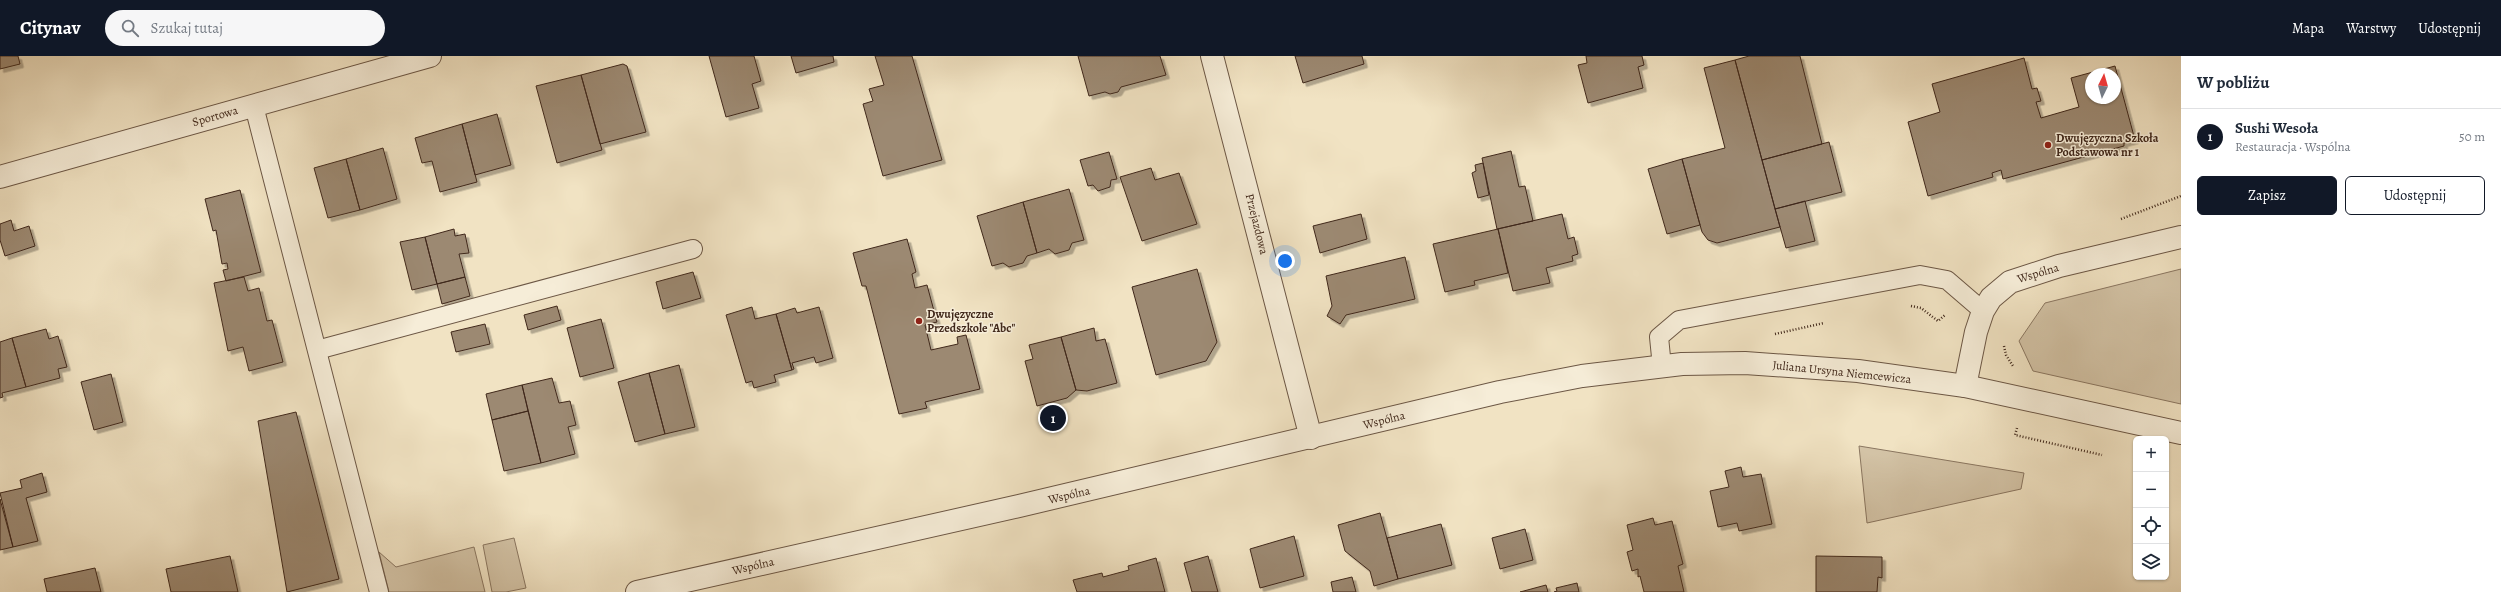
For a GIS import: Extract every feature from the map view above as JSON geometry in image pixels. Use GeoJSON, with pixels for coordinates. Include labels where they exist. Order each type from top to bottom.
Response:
{"type":"FeatureCollection","features":[{"type":"Feature","properties":{"kind":"street","name":"Sportowa"},"geometry":{"type":"LineString","coordinates":[[0,177],[430,56]]}},
{"type":"Feature","properties":{"kind":"street","name":"Przejazdowa"},"geometry":{"type":"LineString","coordinates":[[1212,56],[1310,438]]}},
{"type":"Feature","properties":{"kind":"street","name":"Wspólna"},"geometry":{"type":"LineString","coordinates":[[1965,386],[1976,332],[1983,311],[2000,290],[2019,278],[2059,266],[2181,237]]}},
{"type":"Feature","properties":{"kind":"street","name":"Juliana Ursyna Niemcewicza"},"geometry":{"type":"LineString","coordinates":[[1500,392],[1582,376],[1662,366],[1723,363],[1772,364],[1858,371],[1965,386],[2181,433]]}},
{"type":"Feature","properties":{"kind":"street","name":"Wspólna"},"geometry":{"type":"LineString","coordinates":[[637,592],[1310,438],[1500,392]]}},
{"type":"Feature","properties":{"kind":"lane"},"geometry":{"type":"LineString","coordinates":[[254,106],[379,592]]}},
{"type":"Feature","properties":{"kind":"lane"},"geometry":{"type":"LineString","coordinates":[[317,350],[693,249]]}},
{"type":"Feature","properties":{"kind":"lane"},"geometry":{"type":"LineString","coordinates":[[1662,366],[1659,337],[1680,320],[1920,275],[1946,280],[1983,311]]}},
{"type":"Feature","properties":{"kind":"path"},"geometry":{"type":"LineString","coordinates":[[2004,340],[2006,355],[2015,369]]}},
{"type":"Feature","properties":{"kind":"path"},"geometry":{"type":"LineString","coordinates":[[2018,425],[2016,435],[2102,455]]}},
{"type":"Feature","properties":{"kind":"shaded area"},"geometry":{"type":"Polygon","coordinates":[[[2181,269],[2181,404],[2033,371],[2019,341],[2045,303],[2181,269]]]}},
{"type":"Feature","properties":{"kind":"shaded area"},"geometry":{"type":"Polygon","coordinates":[[[1859,446],[2024,473],[2021,489],[1867,523],[1859,446]]]}},
{"type":"Feature","properties":{"kind":"shaded area"},"geometry":{"type":"Polygon","coordinates":[[[514,538],[526,588],[506,592],[492,592],[483,545],[514,538]]]}},
{"type":"Feature","properties":{"kind":"shaded area"},"geometry":{"type":"Polygon","coordinates":[[[474,547],[485,592],[389,592],[379,552],[396,567],[474,547]]]}},
{"type":"Feature","properties":{"kind":"building"},"geometry":{"type":"Polygon","coordinates":[[[0,56],[18,56],[20,64],[0,69],[0,56]]]}},
{"type":"Feature","properties":{"kind":"building"},"geometry":{"type":"Polygon","coordinates":[[[709,56],[754,56],[761,81],[752,84],[759,108],[726,117],[709,56]]]}},
{"type":"Feature","properties":{"kind":"building"},"geometry":{"type":"Polygon","coordinates":[[[791,56],[833,56],[834,62],[796,73],[791,56]]]}},
{"type":"Feature","properties":{"kind":"building"},"geometry":{"type":"Polygon","coordinates":[[[875,56],[912,56],[942,160],[883,176],[863,104],[873,101],[869,89],[884,85],[875,56]]]}},
{"type":"Feature","properties":{"kind":"building"},"geometry":{"type":"Polygon","coordinates":[[[1078,56],[1160,56],[1166,75],[1121,87],[1118,92],[1110,94],[1105,92],[1089,96],[1078,56]]]}},
{"type":"Feature","properties":{"kind":"building"},"geometry":{"type":"Polygon","coordinates":[[[1295,56],[1362,56],[1364,64],[1303,83],[1295,56]]]}},
{"type":"Feature","properties":{"kind":"building"},"geometry":{"type":"Polygon","coordinates":[[[1586,56],[1642,56],[1644,65],[1638,67],[1643,88],[1588,103],[1578,65],[1587,63],[1586,56]]]}},
{"type":"Feature","properties":{"kind":"building"},"geometry":{"type":"Polygon","coordinates":[[[1749,56],[1800,56],[1822,144],[1762,160],[1735,60],[1749,56]]]}},
{"type":"Feature","properties":{"kind":"building"},"geometry":{"type":"Polygon","coordinates":[[[2024,58],[2032,89],[2037,88],[2041,101],[2036,102],[2041,118],[2079,107],[2071,78],[2085,74],[2085,104],[2121,104],[2121,88],[2135,140],[2124,143],[2124,146],[2003,179],[2001,170],[1992,173],[1993,177],[1928,196],[1908,122],[1940,112],[1932,84],[2024,58]]]}},
{"type":"Feature","properties":{"kind":"building"},"geometry":{"type":"Polygon","coordinates":[[[1735,60],[1780,227],[1717,243],[1708,240],[1702,232],[1682,159],[1725,148],[1704,68],[1735,60]]]}},
{"type":"Feature","properties":{"kind":"building"},"geometry":{"type":"Polygon","coordinates":[[[623,64],[627,66],[646,132],[600,144],[581,75],[623,64]]]}},
{"type":"Feature","properties":{"kind":"building"},"geometry":{"type":"Polygon","coordinates":[[[581,75],[602,150],[557,163],[536,86],[581,75]]]}},
{"type":"Feature","properties":{"kind":"building"},"geometry":{"type":"Polygon","coordinates":[[[497,114],[511,165],[475,175],[462,124],[497,114]]]}},
{"type":"Feature","properties":{"kind":"building"},"geometry":{"type":"Polygon","coordinates":[[[462,124],[477,182],[440,192],[432,161],[422,163],[415,138],[462,124]]]}},
{"type":"Feature","properties":{"kind":"building"},"geometry":{"type":"Polygon","coordinates":[[[1829,142],[1842,192],[1775,209],[1762,160],[1829,142]]]}},
{"type":"Feature","properties":{"kind":"building"},"geometry":{"type":"Polygon","coordinates":[[[383,148],[397,199],[360,210],[346,159],[383,148]]]}},
{"type":"Feature","properties":{"kind":"building"},"geometry":{"type":"Polygon","coordinates":[[[1511,151],[1519,187],[1525,186],[1533,221],[1497,229],[1482,158],[1511,151]]]}},
{"type":"Feature","properties":{"kind":"building"},"geometry":{"type":"Polygon","coordinates":[[[1109,152],[1117,179],[1111,180],[1110,187],[1098,191],[1093,185],[1088,186],[1080,160],[1109,152]]]}},
{"type":"Feature","properties":{"kind":"building"},"geometry":{"type":"Polygon","coordinates":[[[346,159],[360,210],[328,218],[314,168],[346,159]]]}},
{"type":"Feature","properties":{"kind":"building"},"geometry":{"type":"Polygon","coordinates":[[[1682,159],[1700,225],[1667,234],[1648,169],[1682,159]]]}},
{"type":"Feature","properties":{"kind":"building"},"geometry":{"type":"Polygon","coordinates":[[[1483,163],[1489,195],[1478,198],[1472,173],[1476,171],[1475,165],[1483,163]]]}},
{"type":"Feature","properties":{"kind":"building"},"geometry":{"type":"Polygon","coordinates":[[[1151,168],[1155,180],[1179,173],[1197,224],[1142,241],[1120,177],[1151,168]]]}},
{"type":"Feature","properties":{"kind":"building"},"geometry":{"type":"Polygon","coordinates":[[[1069,189],[1084,240],[1072,243],[1069,250],[1055,254],[1049,249],[1037,253],[1023,202],[1069,189]]]}},
{"type":"Feature","properties":{"kind":"building"},"geometry":{"type":"Polygon","coordinates":[[[240,190],[261,272],[226,281],[223,270],[228,269],[227,263],[222,264],[216,230],[213,231],[205,199],[240,190]]]}},
{"type":"Feature","properties":{"kind":"building"},"geometry":{"type":"Polygon","coordinates":[[[1805,201],[1815,241],[1786,248],[1775,209],[1805,201]]]}},
{"type":"Feature","properties":{"kind":"building"},"geometry":{"type":"Polygon","coordinates":[[[1023,202],[1037,253],[1027,256],[1023,263],[1009,267],[1003,263],[992,266],[977,216],[1023,202]]]}},
{"type":"Feature","properties":{"kind":"building"},"geometry":{"type":"Polygon","coordinates":[[[1361,214],[1367,239],[1320,253],[1313,226],[1361,214]]]}},
{"type":"Feature","properties":{"kind":"building"},"geometry":{"type":"Polygon","coordinates":[[[1562,214],[1568,239],[1574,237],[1578,254],[1572,256],[1573,261],[1546,268],[1550,283],[1513,291],[1498,229],[1562,214]]]}},
{"type":"Feature","properties":{"kind":"building"},"geometry":{"type":"Polygon","coordinates":[[[11,220],[14,231],[29,226],[35,246],[5,256],[0,240],[0,224],[11,220]]]}},
{"type":"Feature","properties":{"kind":"building"},"geometry":{"type":"Polygon","coordinates":[[[454,229],[455,236],[465,234],[469,253],[459,254],[465,277],[437,284],[425,237],[454,229]]]}},
{"type":"Feature","properties":{"kind":"building"},"geometry":{"type":"Polygon","coordinates":[[[1498,229],[1508,273],[1474,281],[1475,285],[1445,292],[1433,244],[1498,229]]]}},
{"type":"Feature","properties":{"kind":"building"},"geometry":{"type":"Polygon","coordinates":[[[425,237],[437,284],[412,290],[400,242],[425,237]]]}},
{"type":"Feature","properties":{"kind":"building"},"geometry":{"type":"Polygon","coordinates":[[[907,239],[916,272],[912,274],[915,288],[927,285],[937,322],[925,325],[931,350],[958,344],[957,337],[966,335],[980,389],[925,402],[927,408],[899,414],[866,286],[862,286],[853,253],[907,239]]]}},
{"type":"Feature","properties":{"kind":"building"},"geometry":{"type":"Polygon","coordinates":[[[1405,257],[1415,299],[1346,315],[1340,324],[1327,316],[1332,306],[1326,276],[1405,257]]]}},
{"type":"Feature","properties":{"kind":"building"},"geometry":{"type":"Polygon","coordinates":[[[1197,269],[1217,342],[1206,361],[1156,375],[1132,287],[1197,269]]]}},
{"type":"Feature","properties":{"kind":"building"},"geometry":{"type":"Polygon","coordinates":[[[693,272],[701,298],[663,309],[656,282],[693,272]]]}},
{"type":"Feature","properties":{"kind":"building"},"geometry":{"type":"Polygon","coordinates":[[[244,277],[248,291],[259,288],[267,321],[272,320],[283,362],[249,371],[243,347],[228,351],[214,283],[244,277]]]}},
{"type":"Feature","properties":{"kind":"building"},"geometry":{"type":"Polygon","coordinates":[[[465,277],[470,296],[442,304],[437,284],[465,277]]]}},
{"type":"Feature","properties":{"kind":"building"},"geometry":{"type":"Polygon","coordinates":[[[557,306],[561,320],[528,330],[524,315],[557,306]]]}},
{"type":"Feature","properties":{"kind":"building"},"geometry":{"type":"Polygon","coordinates":[[[752,307],[755,319],[776,314],[792,370],[774,375],[776,382],[754,388],[752,381],[746,383],[726,315],[752,307]]]}},
{"type":"Feature","properties":{"kind":"building"},"geometry":{"type":"Polygon","coordinates":[[[819,307],[833,358],[816,363],[814,357],[792,363],[794,369],[792,370],[776,314],[795,308],[797,313],[819,307]]]}},
{"type":"Feature","properties":{"kind":"building"},"geometry":{"type":"Polygon","coordinates":[[[601,319],[614,368],[580,377],[567,328],[601,319]]]}},
{"type":"Feature","properties":{"kind":"building"},"geometry":{"type":"Polygon","coordinates":[[[485,324],[490,344],[456,352],[451,332],[485,324]]]}},
{"type":"Feature","properties":{"kind":"building"},"geometry":{"type":"Polygon","coordinates":[[[1094,328],[1096,341],[1105,339],[1117,383],[1087,391],[1076,390],[1061,337],[1094,328]]]}},
{"type":"Feature","properties":{"kind":"building"},"geometry":{"type":"Polygon","coordinates":[[[46,329],[49,339],[58,336],[67,367],[58,369],[60,378],[26,387],[12,338],[46,329]]]}},
{"type":"Feature","properties":{"kind":"building"},"geometry":{"type":"Polygon","coordinates":[[[1061,337],[1076,390],[1067,398],[1037,406],[1025,361],[1033,359],[1029,345],[1061,337]]]}},
{"type":"Feature","properties":{"kind":"building"},"geometry":{"type":"Polygon","coordinates":[[[12,338],[26,387],[2,393],[3,397],[0,398],[0,342],[12,338]]]}},
{"type":"Feature","properties":{"kind":"building"},"geometry":{"type":"Polygon","coordinates":[[[679,365],[695,427],[665,434],[649,373],[679,365]]]}},
{"type":"Feature","properties":{"kind":"building"},"geometry":{"type":"Polygon","coordinates":[[[649,373],[665,434],[635,442],[618,382],[649,373]]]}},
{"type":"Feature","properties":{"kind":"building"},"geometry":{"type":"Polygon","coordinates":[[[111,374],[123,422],[94,430],[81,382],[111,374]]]}},
{"type":"Feature","properties":{"kind":"building"},"geometry":{"type":"Polygon","coordinates":[[[552,378],[559,403],[570,401],[576,425],[568,427],[575,454],[541,463],[522,385],[552,378]]]}},
{"type":"Feature","properties":{"kind":"building"},"geometry":{"type":"Polygon","coordinates":[[[522,385],[528,411],[492,420],[486,394],[522,385]]]}},
{"type":"Feature","properties":{"kind":"building"},"geometry":{"type":"Polygon","coordinates":[[[528,411],[541,463],[504,471],[492,420],[528,411]]]}},
{"type":"Feature","properties":{"kind":"building"},"geometry":{"type":"Polygon","coordinates":[[[296,412],[339,579],[287,592],[258,421],[296,412]]]}},
{"type":"Feature","properties":{"kind":"building"},"geometry":{"type":"Polygon","coordinates":[[[1741,467],[1743,477],[1761,474],[1772,524],[1739,531],[1737,523],[1718,527],[1710,491],[1729,487],[1725,471],[1741,467]]]}},
{"type":"Feature","properties":{"kind":"building"},"geometry":{"type":"Polygon","coordinates":[[[42,473],[47,492],[26,498],[38,541],[13,547],[0,493],[22,488],[20,480],[42,473]]]}},
{"type":"Feature","properties":{"kind":"building"},"geometry":{"type":"Polygon","coordinates":[[[0,499],[13,547],[0,550],[0,499]]]}},
{"type":"Feature","properties":{"kind":"building"},"geometry":{"type":"Polygon","coordinates":[[[1380,513],[1398,579],[1374,586],[1370,571],[1345,551],[1338,525],[1380,513]]]}},
{"type":"Feature","properties":{"kind":"building"},"geometry":{"type":"Polygon","coordinates":[[[1653,518],[1655,525],[1672,521],[1683,564],[1678,566],[1684,592],[1644,592],[1640,576],[1638,577],[1638,569],[1632,571],[1627,552],[1633,550],[1627,525],[1653,518]]]}},
{"type":"Feature","properties":{"kind":"building"},"geometry":{"type":"Polygon","coordinates":[[[1441,524],[1452,565],[1398,579],[1387,538],[1441,524]]]}},
{"type":"Feature","properties":{"kind":"building"},"geometry":{"type":"Polygon","coordinates":[[[1525,529],[1533,560],[1500,569],[1492,538],[1525,529]]]}},
{"type":"Feature","properties":{"kind":"building"},"geometry":{"type":"Polygon","coordinates":[[[1294,536],[1304,576],[1260,588],[1250,549],[1294,536]]]}},
{"type":"Feature","properties":{"kind":"building"},"geometry":{"type":"Polygon","coordinates":[[[230,556],[238,592],[171,592],[166,569],[230,556]]]}},
{"type":"Feature","properties":{"kind":"building"},"geometry":{"type":"Polygon","coordinates":[[[1208,556],[1218,592],[1192,592],[1184,563],[1208,556]]]}},
{"type":"Feature","properties":{"kind":"building"},"geometry":{"type":"Polygon","coordinates":[[[1816,556],[1882,557],[1882,578],[1878,577],[1877,592],[1816,592],[1816,556]]]}},
{"type":"Feature","properties":{"kind":"building"},"geometry":{"type":"Polygon","coordinates":[[[1156,558],[1165,592],[1077,592],[1073,580],[1102,573],[1103,577],[1129,570],[1128,566],[1156,558]]]}},
{"type":"Feature","properties":{"kind":"building"},"geometry":{"type":"Polygon","coordinates":[[[95,568],[101,592],[47,592],[44,579],[95,568]]]}},
{"type":"Feature","properties":{"kind":"building"},"geometry":{"type":"Polygon","coordinates":[[[1352,577],[1356,592],[1333,592],[1331,582],[1352,577]]]}},
{"type":"Feature","properties":{"kind":"building"},"geometry":{"type":"Polygon","coordinates":[[[1577,583],[1579,592],[1554,592],[1557,591],[1556,588],[1577,583]]]}},
{"type":"Feature","properties":{"kind":"building"},"geometry":{"type":"Polygon","coordinates":[[[1546,585],[1548,592],[1520,592],[1546,585]]]}},
{"type":"Feature","properties":{"kind":"place","name":"Dwujęzyczna Szkoła Podstawowa nr 1"},"geometry":{"type":"Point","coordinates":[2048,145]}},
{"type":"Feature","properties":{"kind":"place","name":"Dwujęzyczne Przedszkole \"Abc\""},"geometry":{"type":"Point","coordinates":[919,321]}},
{"type":"Feature","properties":{"kind":"place","name":"Sushi Wesoła"},"geometry":{"type":"Point","coordinates":[1053,418]}}]}
